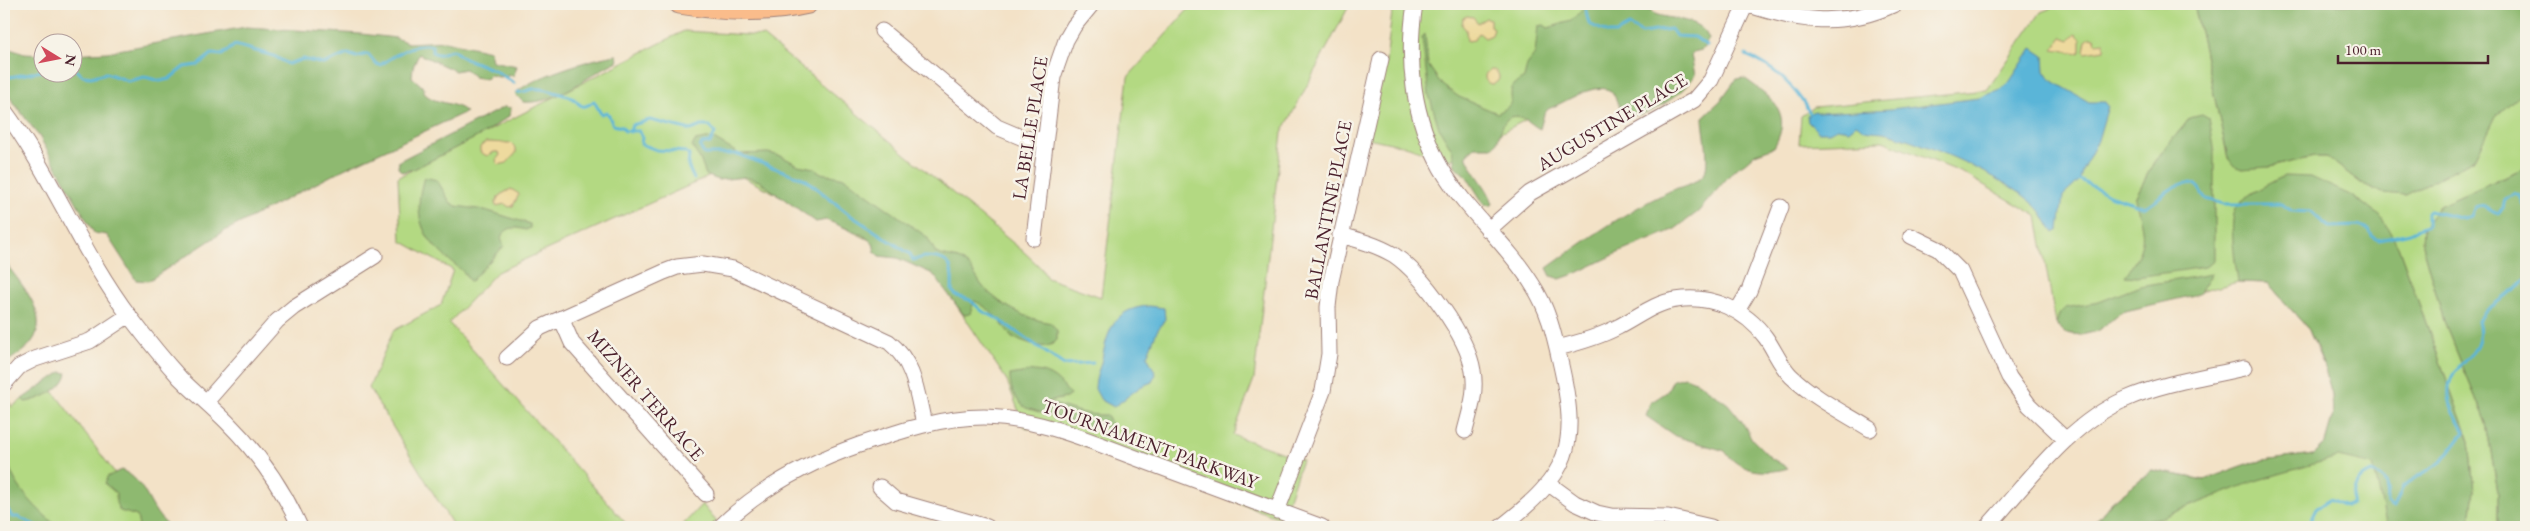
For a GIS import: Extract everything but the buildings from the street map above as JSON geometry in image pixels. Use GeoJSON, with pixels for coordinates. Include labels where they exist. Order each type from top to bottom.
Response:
{"type":"FeatureCollection","features":[{"type":"Feature","properties":{"kind":"main road"},"geometry":{"type":"LineString","coordinates":[[680,4],[714,10],[759,11],[808,4]]}},
{"type":"Feature","properties":{"kind":"street","name":"LA BELLE PLACE"},"geometry":{"type":"LineString","coordinates":[[1034,238],[1053,77],[1058,57],[1074,26],[1092,4]]}},
{"type":"Feature","properties":{"kind":"street"},"geometry":{"type":"LineString","coordinates":[[1415,4],[1411,40],[1411,72],[1421,121],[1445,175],[1470,210],[1533,284],[1552,326],[1569,399],[1570,429],[1561,463],[1548,484],[1530,504],[1501,527]]}},
{"type":"Feature","properties":{"kind":"street"},"geometry":{"type":"LineString","coordinates":[[1746,4],[1780,15],[1825,20],[1865,15],[1895,4]]}},
{"type":"Feature","properties":{"kind":"street","name":"AUGUSTINE PLACE"},"geometry":{"type":"LineString","coordinates":[[1488,230],[1530,193],[1694,100],[1711,80],[1746,4]]}},
{"type":"Feature","properties":{"kind":"street"},"geometry":{"type":"LineString","coordinates":[[882,31],[996,127],[1023,138],[1045,140]]}},
{"type":"Feature","properties":{"kind":"street","name":"BALLANTINE PLACE"},"geometry":{"type":"LineString","coordinates":[[1278,511],[1327,373],[1329,299],[1340,235],[1381,59]]}},
{"type":"Feature","properties":{"kind":"street"},"geometry":{"type":"LineString","coordinates":[[4,110],[21,133],[106,282],[129,315],[155,350],[226,421],[264,464],[280,487],[300,527]]}},
{"type":"Feature","properties":{"kind":"street"},"geometry":{"type":"LineString","coordinates":[[1737,311],[1750,291],[1781,207]]}},
{"type":"Feature","properties":{"kind":"street"},"geometry":{"type":"LineString","coordinates":[[1340,235],[1380,248],[1408,266],[1421,280],[1458,332],[1468,351],[1474,372],[1473,400],[1465,431]]}},
{"type":"Feature","properties":{"kind":"street"},"geometry":{"type":"LineString","coordinates":[[1912,236],[1938,250],[1960,271],[2009,377],[2018,392],[2066,440]]}},
{"type":"Feature","properties":{"kind":"street"},"geometry":{"type":"LineString","coordinates":[[206,402],[277,321],[375,256]]}},
{"type":"Feature","properties":{"kind":"street"},"geometry":{"type":"LineString","coordinates":[[507,358],[540,328],[677,267],[704,264],[733,269],[889,342],[898,350],[912,371],[924,424]]}},
{"type":"Feature","properties":{"kind":"street"},"geometry":{"type":"LineString","coordinates":[[1557,348],[1603,335],[1647,310],[1676,300],[1708,300],[1737,311],[1757,328],[1790,375],[1801,385],[1870,430]]}},
{"type":"Feature","properties":{"kind":"street"},"geometry":{"type":"LineString","coordinates":[[4,384],[19,367],[35,359],[90,341],[129,315]]}},
{"type":"Feature","properties":{"kind":"street","name":"MIZNER TERRACE"},"geometry":{"type":"LineString","coordinates":[[561,318],[572,343],[706,494]]}},
{"type":"Feature","properties":{"kind":"street"},"geometry":{"type":"LineString","coordinates":[[1987,527],[2066,440],[2086,422],[2126,399],[2148,391],[2244,368]]}},
{"type":"Feature","properties":{"kind":"street","name":"TOURNAMENT PARKWAY"},"geometry":{"type":"LineString","coordinates":[[720,527],[754,497],[804,467],[829,456],[924,424],[984,417],[1034,423],[1059,429],[1322,527]]}},
{"type":"Feature","properties":{"kind":"street"},"geometry":{"type":"LineString","coordinates":[[1548,484],[1574,503],[1597,514],[1668,517],[1711,527]]}},
{"type":"Feature","properties":{"kind":"street"},"geometry":{"type":"LineString","coordinates":[[880,487],[896,501],[987,527]]}},
{"type":"Feature","properties":{"kind":"green space"},"geometry":{"type":"Polygon","coordinates":[[[1632,3],[1640,5],[1655,14],[1693,23],[1705,32],[1709,39],[1702,50],[1693,52],[1691,55],[1695,75],[1674,97],[1644,114],[1634,115],[1626,113],[1621,109],[1611,91],[1596,89],[1580,94],[1548,109],[1544,114],[1540,129],[1522,118],[1513,116],[1508,118],[1494,147],[1475,147],[1466,155],[1472,168],[1488,191],[1493,204],[1490,206],[1484,204],[1467,177],[1455,166],[1452,150],[1439,128],[1429,95],[1422,37],[1425,34],[1428,65],[1442,85],[1459,97],[1497,113],[1508,106],[1512,89],[1515,84],[1524,78],[1527,65],[1535,54],[1538,26],[1544,25],[1548,28],[1571,21],[1588,4],[1632,3]]]}},
{"type":"Feature","properties":{"kind":"green space"},"geometry":{"type":"Polygon","coordinates":[[[1193,4],[1350,4],[1282,133],[1254,379],[1233,435],[1302,460],[1282,519],[1050,433],[1025,427],[1006,379],[934,272],[726,169],[497,272],[449,323],[629,527],[454,527],[369,388],[393,331],[441,305],[453,270],[401,241],[398,177],[684,31],[763,36],[1024,252],[1041,268],[1047,278],[1101,297],[1128,77],[1193,4]]]}},
{"type":"Feature","properties":{"kind":"green space"},"geometry":{"type":"Polygon","coordinates":[[[1393,4],[1595,4],[1533,116],[1447,161],[1409,147],[1368,138],[1386,61],[1393,4]]]}},
{"type":"Feature","properties":{"kind":"green space"},"geometry":{"type":"Polygon","coordinates":[[[2062,4],[2194,4],[2228,158],[2268,167],[2314,157],[2327,157],[2361,183],[2383,193],[2406,194],[2475,159],[2495,116],[2526,89],[2526,167],[2439,206],[2423,227],[2422,245],[2444,321],[2486,423],[2498,492],[2498,527],[2469,527],[2474,491],[2469,441],[2398,246],[2255,191],[2236,208],[2234,222],[2386,415],[2385,511],[2387,527],[2091,527],[2111,503],[2152,470],[2204,480],[2250,463],[2313,454],[2325,443],[2333,415],[2332,394],[2324,366],[2309,330],[2268,283],[2238,282],[2121,312],[2098,331],[2081,335],[2066,333],[2056,324],[2037,216],[1963,173],[1883,141],[1799,144],[1801,116],[1814,107],[1987,90],[2041,12],[2062,4]],[[2190,118],[2154,162],[2135,198],[2190,118]]]}},
{"type":"Feature","properties":{"kind":"green space"},"geometry":{"type":"Polygon","coordinates":[[[2194,4],[2526,4],[2526,89],[2496,116],[2475,159],[2406,195],[2383,193],[2361,183],[2327,157],[2314,157],[2268,167],[2242,169],[2234,166],[2228,158],[2194,4]]]}},
{"type":"Feature","properties":{"kind":"green space"},"geometry":{"type":"Polygon","coordinates":[[[246,27],[361,34],[396,38],[408,43],[445,41],[490,51],[492,61],[517,66],[514,75],[499,77],[490,75],[486,79],[474,77],[465,69],[455,71],[419,54],[413,67],[412,77],[424,88],[424,93],[429,97],[456,106],[466,112],[344,169],[223,232],[148,281],[136,280],[107,235],[94,233],[39,136],[4,90],[4,47],[32,54],[32,82],[82,82],[82,53],[107,52],[246,27]]]}},
{"type":"Feature","properties":{"kind":"green space"},"geometry":{"type":"Polygon","coordinates":[[[617,55],[618,61],[561,94],[548,99],[536,102],[523,102],[515,94],[533,81],[547,75],[579,64],[617,55]]]}},
{"type":"Feature","properties":{"kind":"green space"},"geometry":{"type":"Polygon","coordinates":[[[1744,78],[1763,92],[1777,106],[1782,124],[1780,135],[1774,147],[1755,154],[1734,170],[1698,212],[1675,229],[1577,273],[1560,279],[1551,276],[1547,268],[1607,226],[1654,199],[1693,182],[1704,174],[1707,163],[1703,117],[1720,101],[1736,79],[1744,78]]]}},
{"type":"Feature","properties":{"kind":"green space"},"geometry":{"type":"Polygon","coordinates":[[[504,107],[511,108],[509,116],[485,133],[414,169],[402,172],[398,168],[399,161],[504,107]]]}},
{"type":"Feature","properties":{"kind":"green space"},"geometry":{"type":"Polygon","coordinates":[[[2202,115],[2209,119],[2214,147],[2214,261],[2205,267],[2137,277],[2125,276],[2133,265],[2141,247],[2141,221],[2135,198],[2154,162],[2190,118],[2202,115]]]}},
{"type":"Feature","properties":{"kind":"green space"},"geometry":{"type":"Polygon","coordinates":[[[712,138],[739,154],[768,153],[781,156],[798,165],[814,168],[821,173],[845,178],[927,237],[936,253],[965,263],[984,288],[999,300],[1024,315],[1051,323],[1057,331],[1057,340],[1047,346],[1042,346],[1012,338],[1000,322],[984,306],[974,301],[970,314],[964,315],[933,274],[897,258],[879,256],[875,252],[873,243],[863,235],[826,220],[816,222],[759,181],[745,177],[718,180],[706,175],[700,159],[692,147],[695,141],[712,138]]]}},
{"type":"Feature","properties":{"kind":"green space"},"geometry":{"type":"Polygon","coordinates":[[[2526,167],[2526,527],[2498,527],[2498,492],[2486,423],[2444,321],[2422,245],[2423,227],[2439,206],[2526,167]]]}},
{"type":"Feature","properties":{"kind":"green space"},"geometry":{"type":"Polygon","coordinates":[[[2284,176],[2311,177],[2350,195],[2380,215],[2398,246],[2469,441],[2474,491],[2469,527],[2387,527],[2373,465],[2338,457],[2255,481],[2160,518],[2135,521],[2115,527],[2091,527],[2111,503],[2152,470],[2204,480],[2250,463],[2313,454],[2325,443],[2333,415],[2332,394],[2324,366],[2309,330],[2268,283],[2238,282],[2233,234],[2236,208],[2251,194],[2284,176]]]}},
{"type":"Feature","properties":{"kind":"green space"},"geometry":{"type":"Polygon","coordinates":[[[424,177],[437,180],[450,202],[456,206],[485,210],[530,224],[530,228],[526,230],[512,228],[506,231],[501,237],[504,246],[470,282],[461,270],[439,251],[425,233],[419,213],[419,202],[424,177]]]}},
{"type":"Feature","properties":{"kind":"green space"},"geometry":{"type":"Polygon","coordinates":[[[4,261],[25,289],[36,311],[38,322],[37,333],[31,343],[22,352],[4,364],[4,261]]]}},
{"type":"Feature","properties":{"kind":"green space"},"geometry":{"type":"Polygon","coordinates":[[[2212,274],[2199,294],[2121,312],[2098,331],[2081,335],[2066,333],[2056,324],[2059,314],[2065,308],[2099,302],[2140,286],[2212,274]]]}},
{"type":"Feature","properties":{"kind":"green space"},"geometry":{"type":"Polygon","coordinates":[[[1034,371],[1045,373],[1055,378],[1070,395],[1066,398],[1046,402],[1082,413],[1106,415],[1111,422],[1109,426],[1095,429],[1026,408],[1014,394],[1010,375],[1034,371]]]}},
{"type":"Feature","properties":{"kind":"green space"},"geometry":{"type":"Polygon","coordinates":[[[61,372],[67,373],[65,379],[51,393],[31,401],[25,402],[22,399],[61,372]]]}},
{"type":"Feature","properties":{"kind":"green space"},"geometry":{"type":"Polygon","coordinates":[[[1685,377],[1698,382],[1728,404],[1741,420],[1752,439],[1771,458],[1788,468],[1762,471],[1745,467],[1737,464],[1725,451],[1675,436],[1646,416],[1650,403],[1667,392],[1673,380],[1685,377]]]}},
{"type":"Feature","properties":{"kind":"green space"},"geometry":{"type":"Polygon","coordinates":[[[46,382],[156,527],[28,527],[4,461],[4,392],[12,407],[46,382]]]}},
{"type":"Feature","properties":{"kind":"green space"},"geometry":{"type":"Polygon","coordinates":[[[4,420],[7,430],[7,457],[11,472],[21,490],[58,527],[4,527],[4,420]]]}},
{"type":"Feature","properties":{"kind":"green space"},"geometry":{"type":"Polygon","coordinates":[[[121,470],[137,481],[157,514],[171,527],[139,527],[137,516],[120,511],[116,503],[116,493],[105,484],[107,477],[121,470]]]}},
{"type":"Feature","properties":{"kind":"green space"},"geometry":{"type":"Polygon","coordinates":[[[702,504],[721,527],[681,527],[702,504]]]}},
{"type":"Feature","properties":{"kind":"sand"},"geometry":{"type":"Polygon","coordinates":[[[1467,16],[1473,17],[1478,23],[1486,18],[1490,19],[1490,26],[1494,29],[1492,35],[1485,38],[1479,33],[1474,40],[1467,41],[1466,30],[1462,25],[1463,18],[1467,16]]]}},
{"type":"Feature","properties":{"kind":"sand"},"geometry":{"type":"Polygon","coordinates":[[[2076,34],[2081,39],[2081,50],[2079,53],[2053,49],[2062,37],[2070,40],[2076,34]]]}},
{"type":"Feature","properties":{"kind":"sand"},"geometry":{"type":"Polygon","coordinates":[[[2090,37],[2094,38],[2096,43],[2104,42],[2104,50],[2086,53],[2084,51],[2086,40],[2090,37]]]}},
{"type":"Feature","properties":{"kind":"sand"},"geometry":{"type":"Polygon","coordinates":[[[1492,70],[1497,72],[1499,77],[1497,82],[1492,84],[1487,82],[1485,77],[1487,72],[1492,70]]]}},
{"type":"Feature","properties":{"kind":"sand"},"geometry":{"type":"Polygon","coordinates":[[[486,142],[511,143],[516,148],[516,153],[507,163],[498,165],[496,160],[500,155],[499,152],[494,152],[487,156],[480,152],[480,147],[486,142]]]}},
{"type":"Feature","properties":{"kind":"sand"},"geometry":{"type":"Polygon","coordinates":[[[511,189],[519,194],[513,206],[509,207],[505,204],[496,206],[495,203],[500,195],[511,189]]]}},
{"type":"Feature","properties":{"kind":"water"},"geometry":{"type":"Polygon","coordinates":[[[2032,48],[2044,56],[2045,71],[2051,80],[2089,102],[2105,102],[2108,106],[2098,140],[2082,171],[2080,180],[2063,196],[2059,230],[2054,233],[2038,208],[2022,194],[1969,164],[1888,133],[1862,129],[1856,124],[1849,130],[1837,128],[1829,132],[1818,132],[1808,122],[1807,116],[1814,111],[1819,113],[1891,109],[1979,98],[2000,90],[2008,84],[2032,48]]]}},
{"type":"Feature","properties":{"kind":"water"},"geometry":{"type":"Polygon","coordinates":[[[1149,306],[1164,308],[1165,319],[1157,331],[1147,356],[1156,374],[1152,382],[1140,387],[1114,407],[1101,400],[1095,389],[1108,335],[1116,320],[1129,310],[1149,306]]]}},
{"type":"Feature","properties":{"kind":"waterway"},"geometry":{"type":"LineString","coordinates":[[1584,4],[1589,24],[1609,33],[1616,33],[1629,26],[1642,33],[1671,29],[1676,36],[1695,37],[1707,46]]}},
{"type":"Feature","properties":{"kind":"waterway"},"geometry":{"type":"LineString","coordinates":[[82,75],[91,77],[106,73],[128,81],[145,77],[160,81],[169,79],[184,67],[198,65],[212,54],[222,55],[235,45],[274,56],[288,64],[303,59],[323,64],[348,54],[356,57],[368,54],[376,64],[380,65],[404,50],[425,45],[432,46],[432,52],[439,54],[453,50],[462,57],[496,71],[514,83]]}},
{"type":"Feature","properties":{"kind":"waterway"},"geometry":{"type":"LineString","coordinates":[[1746,55],[1766,65],[1783,78],[1810,113]]}},
{"type":"Feature","properties":{"kind":"waterway"},"geometry":{"type":"LineString","coordinates":[[4,75],[10,77],[32,73]]}},
{"type":"Feature","properties":{"kind":"waterway"},"geometry":{"type":"LineString","coordinates":[[518,92],[533,89],[546,90],[568,96],[582,106],[589,105],[594,101],[601,114],[607,112],[613,125],[622,127],[625,131],[639,131],[642,138],[641,144],[657,150],[686,152],[689,155],[688,166],[694,179]]}},
{"type":"Feature","properties":{"kind":"waterway"},"geometry":{"type":"LineString","coordinates":[[630,132],[632,125],[650,120],[691,130],[701,126],[710,126],[715,133],[710,143],[702,144],[700,147],[704,154],[737,154],[805,179],[850,215],[910,254],[913,260],[922,257],[934,257],[946,261],[951,270],[952,291],[957,296],[970,300],[982,311],[998,319],[1064,365],[1093,363]]}},
{"type":"Feature","properties":{"kind":"waterway"},"geometry":{"type":"LineString","coordinates":[[2080,180],[2109,195],[2145,207],[2171,189],[2185,183],[2191,183],[2197,186],[2206,199],[2223,204],[2281,204],[2292,211],[2310,212],[2329,227],[2360,226],[2369,229],[2372,236],[2379,240],[2410,233],[2427,225],[2427,213],[2429,211],[2464,219],[2471,216],[2475,207],[2487,207],[2498,213],[2503,208],[2505,200],[2515,193],[2520,195],[2526,209]]}},
{"type":"Feature","properties":{"kind":"waterway"},"geometry":{"type":"LineString","coordinates":[[2307,527],[2316,509],[2329,499],[2346,506],[2352,505],[2356,485],[2367,474],[2372,472],[2384,481],[2388,493],[2388,504],[2394,508],[2403,486],[2441,462],[2464,432],[2453,411],[2450,399],[2449,388],[2451,378],[2474,351],[2478,343],[2480,333],[2478,321],[2487,310],[2526,280]]}},
{"type":"Feature","properties":{"kind":"waterway"},"geometry":{"type":"LineString","coordinates":[[4,508],[7,508],[12,517],[18,517],[39,527]]}}]}
